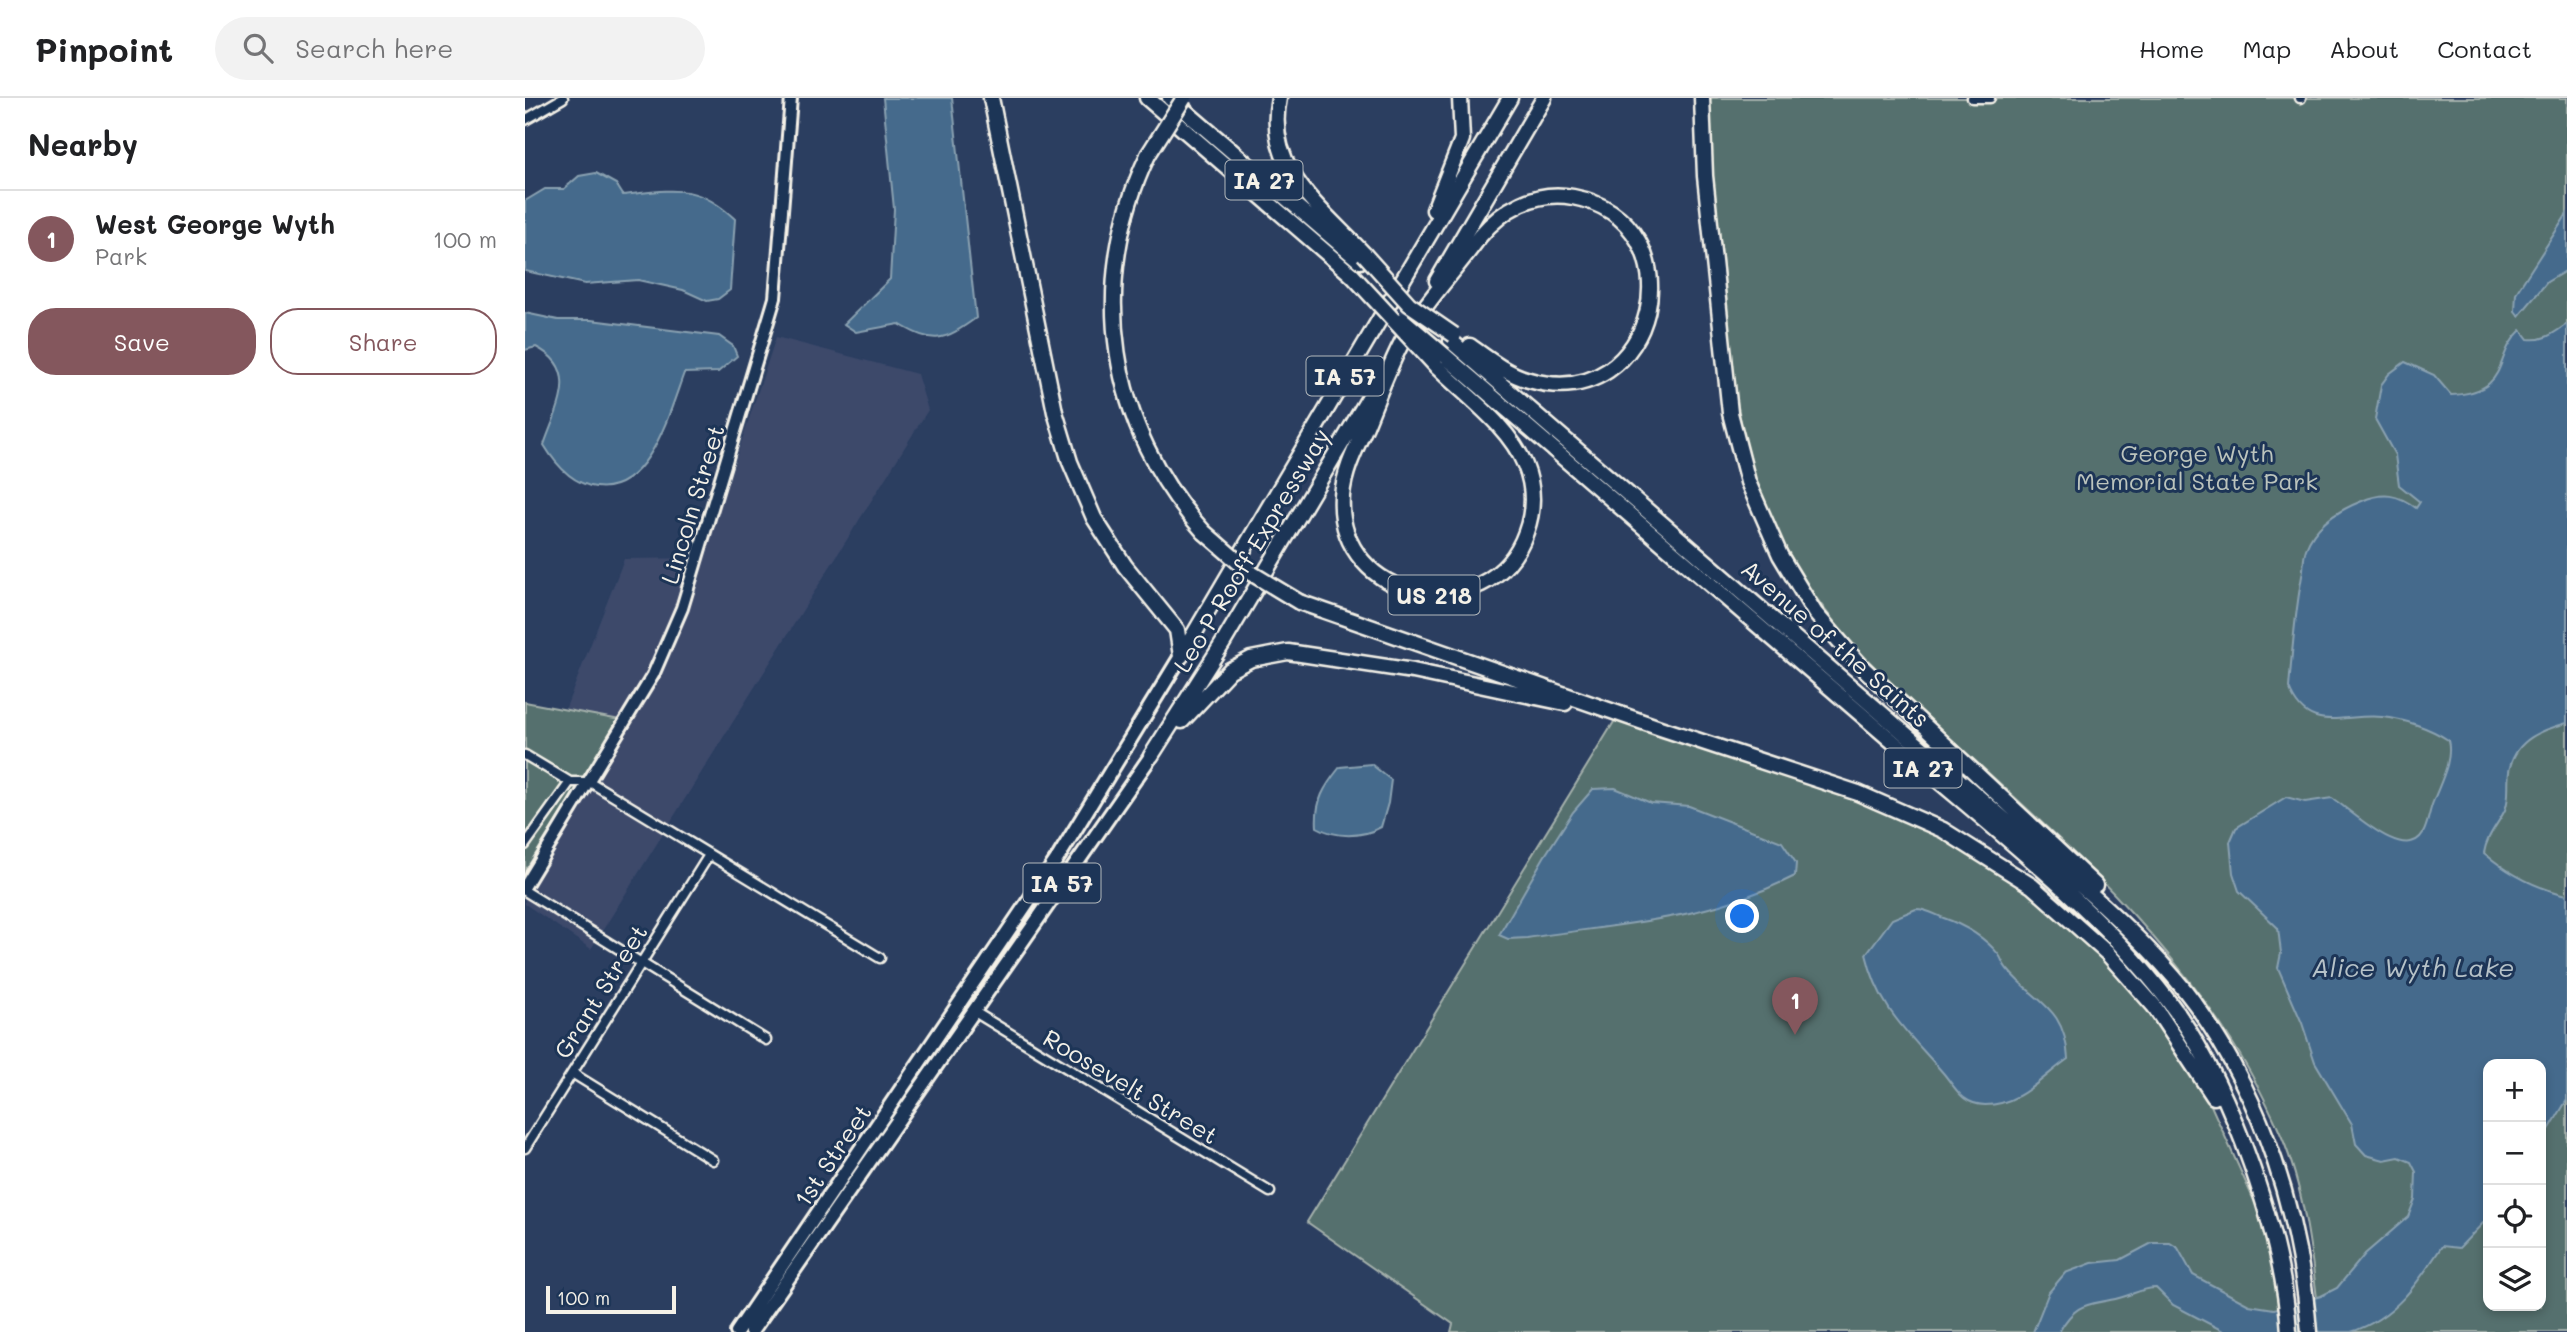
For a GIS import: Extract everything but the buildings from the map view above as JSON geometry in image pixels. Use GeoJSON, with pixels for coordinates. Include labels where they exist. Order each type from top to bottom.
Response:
{"type":"FeatureCollection","features":[{"type":"Feature","properties":{"kind":"highway"},"geometry":{"type":"LineString","coordinates":[[992,98],[1055,412],[1070,462],[1094,518],[1108,541],[1177,630],[1181,656]]}},
{"type":"Feature","properties":{"kind":"highway","name":"Avenue of the Saints"},"geometry":{"type":"LineString","coordinates":[[1147,98],[1352,275],[1440,361],[1970,808],[2108,931],[2180,1017],[2245,1146],[2280,1269],[2289,1332]]}},
{"type":"Feature","properties":{"kind":"highway","name":"IA 27"},"geometry":{"type":"LineString","coordinates":[[1170,98],[1362,257]]}},
{"type":"Feature","properties":{"kind":"highway"},"geometry":{"type":"LineString","coordinates":[[1184,98],[1148,155],[1128,204],[1115,259],[1113,311],[1118,361],[1128,404],[1153,462],[1180,504],[1204,532],[1251,573],[1299,602],[1890,805],[1963,841],[2032,886],[2091,937],[2154,1006],[2245,1146]]}},
{"type":"Feature","properties":{"kind":"highway"},"geometry":{"type":"LineString","coordinates":[[1279,98],[1276,131],[1286,166],[1302,189],[1362,257]]}},
{"type":"Feature","properties":{"kind":"highway"},"geometry":{"type":"LineString","coordinates":[[1407,270],[1459,152],[1463,128],[1460,98]]}},
{"type":"Feature","properties":{"kind":"highway","name":"Leo P Rooff Expressway"},"geometry":{"type":"LineString","coordinates":[[1181,656],[1510,98]]}},
{"type":"Feature","properties":{"kind":"highway","name":"Leo P Rooff Expressway"},"geometry":{"type":"LineString","coordinates":[[1151,756],[1230,631],[1544,98]]}},
{"type":"Feature","properties":{"kind":"highway"},"geometry":{"type":"LineString","coordinates":[[1702,98],[1705,176],[1730,414],[1758,509],[1791,577],[1829,632],[1861,666],[2117,907],[2161,955],[2196,1005]]}},
{"type":"Feature","properties":{"kind":"highway"},"geometry":{"type":"LineString","coordinates":[[1404,338],[1480,236],[1492,222],[1517,204],[1555,195],[1581,198],[1617,217],[1640,246],[1652,283],[1643,331],[1620,361],[1594,377],[1567,384],[1530,381],[1508,372],[1453,338]]}},
{"type":"Feature","properties":{"kind":"highway","name":"Avenue of the Saints"},"geometry":{"type":"LineString","coordinates":[[1362,257],[1409,304],[1453,338],[2094,897],[2156,957],[2196,1005],[2234,1067],[2260,1120],[2282,1182],[2303,1265],[2309,1332]]}},
{"type":"Feature","properties":{"kind":"highway","name":"US 218"},"geometry":{"type":"LineString","coordinates":[[1404,338],[1345,478],[1342,509],[1355,551],[1374,572],[1400,587],[1439,595],[1474,587],[1506,566],[1522,542],[1532,499],[1525,465],[1511,442],[1440,361]]}},
{"type":"Feature","properties":{"kind":"highway"},"geometry":{"type":"LineString","coordinates":[[1151,756],[1220,677],[1251,659],[1288,652],[1517,691],[1660,728]]}},
{"type":"Feature","properties":{"kind":"main road","name":"Lincoln Street"},"geometry":{"type":"LineString","coordinates":[[525,888],[590,782],[672,636],[770,318],[779,277],[790,98]]}},
{"type":"Feature","properties":{"kind":"main road","name":"Leo P Rooff Expressway"},"geometry":{"type":"LineString","coordinates":[[962,1002],[1059,856],[1181,656]]}},
{"type":"Feature","properties":{"kind":"main road","name":"Leo P Rooff Expressway"},"geometry":{"type":"LineString","coordinates":[[973,1010],[1151,756]]}},
{"type":"Feature","properties":{"kind":"main road","name":"1st Street"},"geometry":{"type":"LineString","coordinates":[[737,1332],[962,1002]]}},
{"type":"Feature","properties":{"kind":"main road","name":"1st Street"},"geometry":{"type":"LineString","coordinates":[[751,1332],[973,1010]]}},
{"type":"Feature","properties":{"kind":"street"},"geometry":{"type":"LineString","coordinates":[[525,120],[563,98]]}},
{"type":"Feature","properties":{"kind":"street"},"geometry":{"type":"LineString","coordinates":[[1972,98],[1990,98]]}},
{"type":"Feature","properties":{"kind":"street"},"geometry":{"type":"LineString","coordinates":[[525,755],[570,782],[590,782],[880,958]]}},
{"type":"Feature","properties":{"kind":"street"},"geometry":{"type":"LineString","coordinates":[[525,845],[570,782]]}},
{"type":"Feature","properties":{"kind":"street","name":"Grant Street"},"geometry":{"type":"LineString","coordinates":[[525,1148],[709,855]]}},
{"type":"Feature","properties":{"kind":"street"},"geometry":{"type":"LineString","coordinates":[[525,888],[766,1040]]}},
{"type":"Feature","properties":{"kind":"street","name":"Roosevelt Street"},"geometry":{"type":"LineString","coordinates":[[973,1010],[1270,1192]]}},
{"type":"Feature","properties":{"kind":"street"},"geometry":{"type":"LineString","coordinates":[[572,1073],[713,1160]]}},
{"type":"Feature","properties":{"kind":"shaded area"},"geometry":{"type":"Polygon","coordinates":[[[776,337],[917,374],[928,410],[591,949],[525,904],[525,871],[620,720],[565,710],[624,559],[703,558],[776,337]]]}},
{"type":"Feature","properties":{"kind":"green space","name":"George Wyth Memorial State Park"},"geometry":{"type":"Polygon","coordinates":[[[1710,98],[2567,98],[2567,1332],[2321,1332],[2308,1232],[2290,1158],[2255,1081],[2224,1030],[2190,982],[2112,892],[2027,808],[1911,703],[1843,633],[1823,608],[1789,555],[1762,499],[1745,444],[1729,337],[1710,137],[1710,98]]]}},
{"type":"Feature","properties":{"kind":"green space"},"geometry":{"type":"Polygon","coordinates":[[[525,702],[620,720],[525,871],[525,702]]]}},
{"type":"Feature","properties":{"kind":"green space"},"geometry":{"type":"Polygon","coordinates":[[[1617,717],[1943,830],[2032,886],[2107,953],[2146,1009],[2191,1061],[2275,1247],[2284,1332],[1451,1332],[1453,1324],[1307,1222],[1617,717]]]}},
{"type":"Feature","properties":{"kind":"water"},"geometry":{"type":"Polygon","coordinates":[[[883,98],[952,98],[976,318],[947,336],[939,338],[921,335],[899,324],[856,332],[844,324],[890,279],[894,209],[883,98]]]}},
{"type":"Feature","properties":{"kind":"water"},"geometry":{"type":"Polygon","coordinates":[[[596,173],[616,184],[623,195],[683,191],[708,199],[735,219],[730,290],[718,299],[707,301],[683,290],[638,280],[585,284],[525,271],[525,201],[545,189],[564,189],[579,176],[596,173]]]}},
{"type":"Feature","properties":{"kind":"water"},"geometry":{"type":"Polygon","coordinates":[[[2567,214],[2567,270],[2547,282],[2519,316],[2515,311],[2516,293],[2567,214]]]}},
{"type":"Feature","properties":{"kind":"water"},"geometry":{"type":"Polygon","coordinates":[[[525,313],[558,320],[591,320],[719,336],[733,346],[737,356],[718,372],[684,373],[664,427],[643,464],[630,477],[614,486],[596,487],[572,478],[544,445],[559,404],[562,379],[550,356],[536,347],[525,350],[525,313]]]}},
{"type":"Feature","properties":{"kind":"water","name":"Alice Wyth Lake"},"geometry":{"type":"Polygon","coordinates":[[[2567,324],[2567,723],[2532,737],[2518,749],[2510,767],[2505,810],[2484,853],[2523,879],[2567,895],[2567,1100],[2546,1135],[2546,1059],[2483,1059],[2483,1223],[2459,1248],[2442,1246],[2404,1298],[2367,1326],[2351,1332],[2225,1332],[2173,1305],[2156,1288],[2078,1309],[2059,1332],[2033,1332],[2049,1292],[2065,1273],[2092,1263],[2120,1260],[2152,1243],[2170,1243],[2178,1248],[2193,1275],[2249,1305],[2274,1309],[2321,1296],[2337,1288],[2365,1254],[2408,1217],[2415,1199],[2416,1172],[2411,1162],[2399,1157],[2384,1160],[2366,1155],[2356,1144],[2352,1124],[2315,1062],[2302,1023],[2278,968],[2281,953],[2278,928],[2239,891],[2233,873],[2230,842],[2236,828],[2286,797],[2305,802],[2332,798],[2364,823],[2391,839],[2415,841],[2423,833],[2447,764],[2448,740],[2425,728],[2390,718],[2316,717],[2297,703],[2289,688],[2305,552],[2310,540],[2322,526],[2353,505],[2384,496],[2397,497],[2416,508],[2420,502],[2399,485],[2395,455],[2375,419],[2381,385],[2389,374],[2405,362],[2434,375],[2451,395],[2470,392],[2484,387],[2492,380],[2512,340],[2521,330],[2528,339],[2549,336],[2567,324]]]}},
{"type":"Feature","properties":{"kind":"water"},"geometry":{"type":"Polygon","coordinates":[[[1371,764],[1391,780],[1381,827],[1349,835],[1324,831],[1317,827],[1317,809],[1322,795],[1340,767],[1371,764]]]}},
{"type":"Feature","properties":{"kind":"water"},"geometry":{"type":"Polygon","coordinates":[[[1615,788],[1651,803],[1689,806],[1782,842],[1796,863],[1795,876],[1729,903],[1664,918],[1527,938],[1508,939],[1499,935],[1573,812],[1593,789],[1615,788]]]}},
{"type":"Feature","properties":{"kind":"water"},"geometry":{"type":"Polygon","coordinates":[[[1916,909],[1966,928],[1993,948],[2004,966],[2055,1016],[2066,1041],[2068,1059],[2030,1089],[2009,1100],[1985,1105],[1965,1099],[1887,1006],[1866,954],[1892,919],[1916,909]]]}},
{"type":"Feature","properties":{"kind":"place","name":"West George Wyth"},"geometry":{"type":"Point","coordinates":[1795,1035]}}]}
